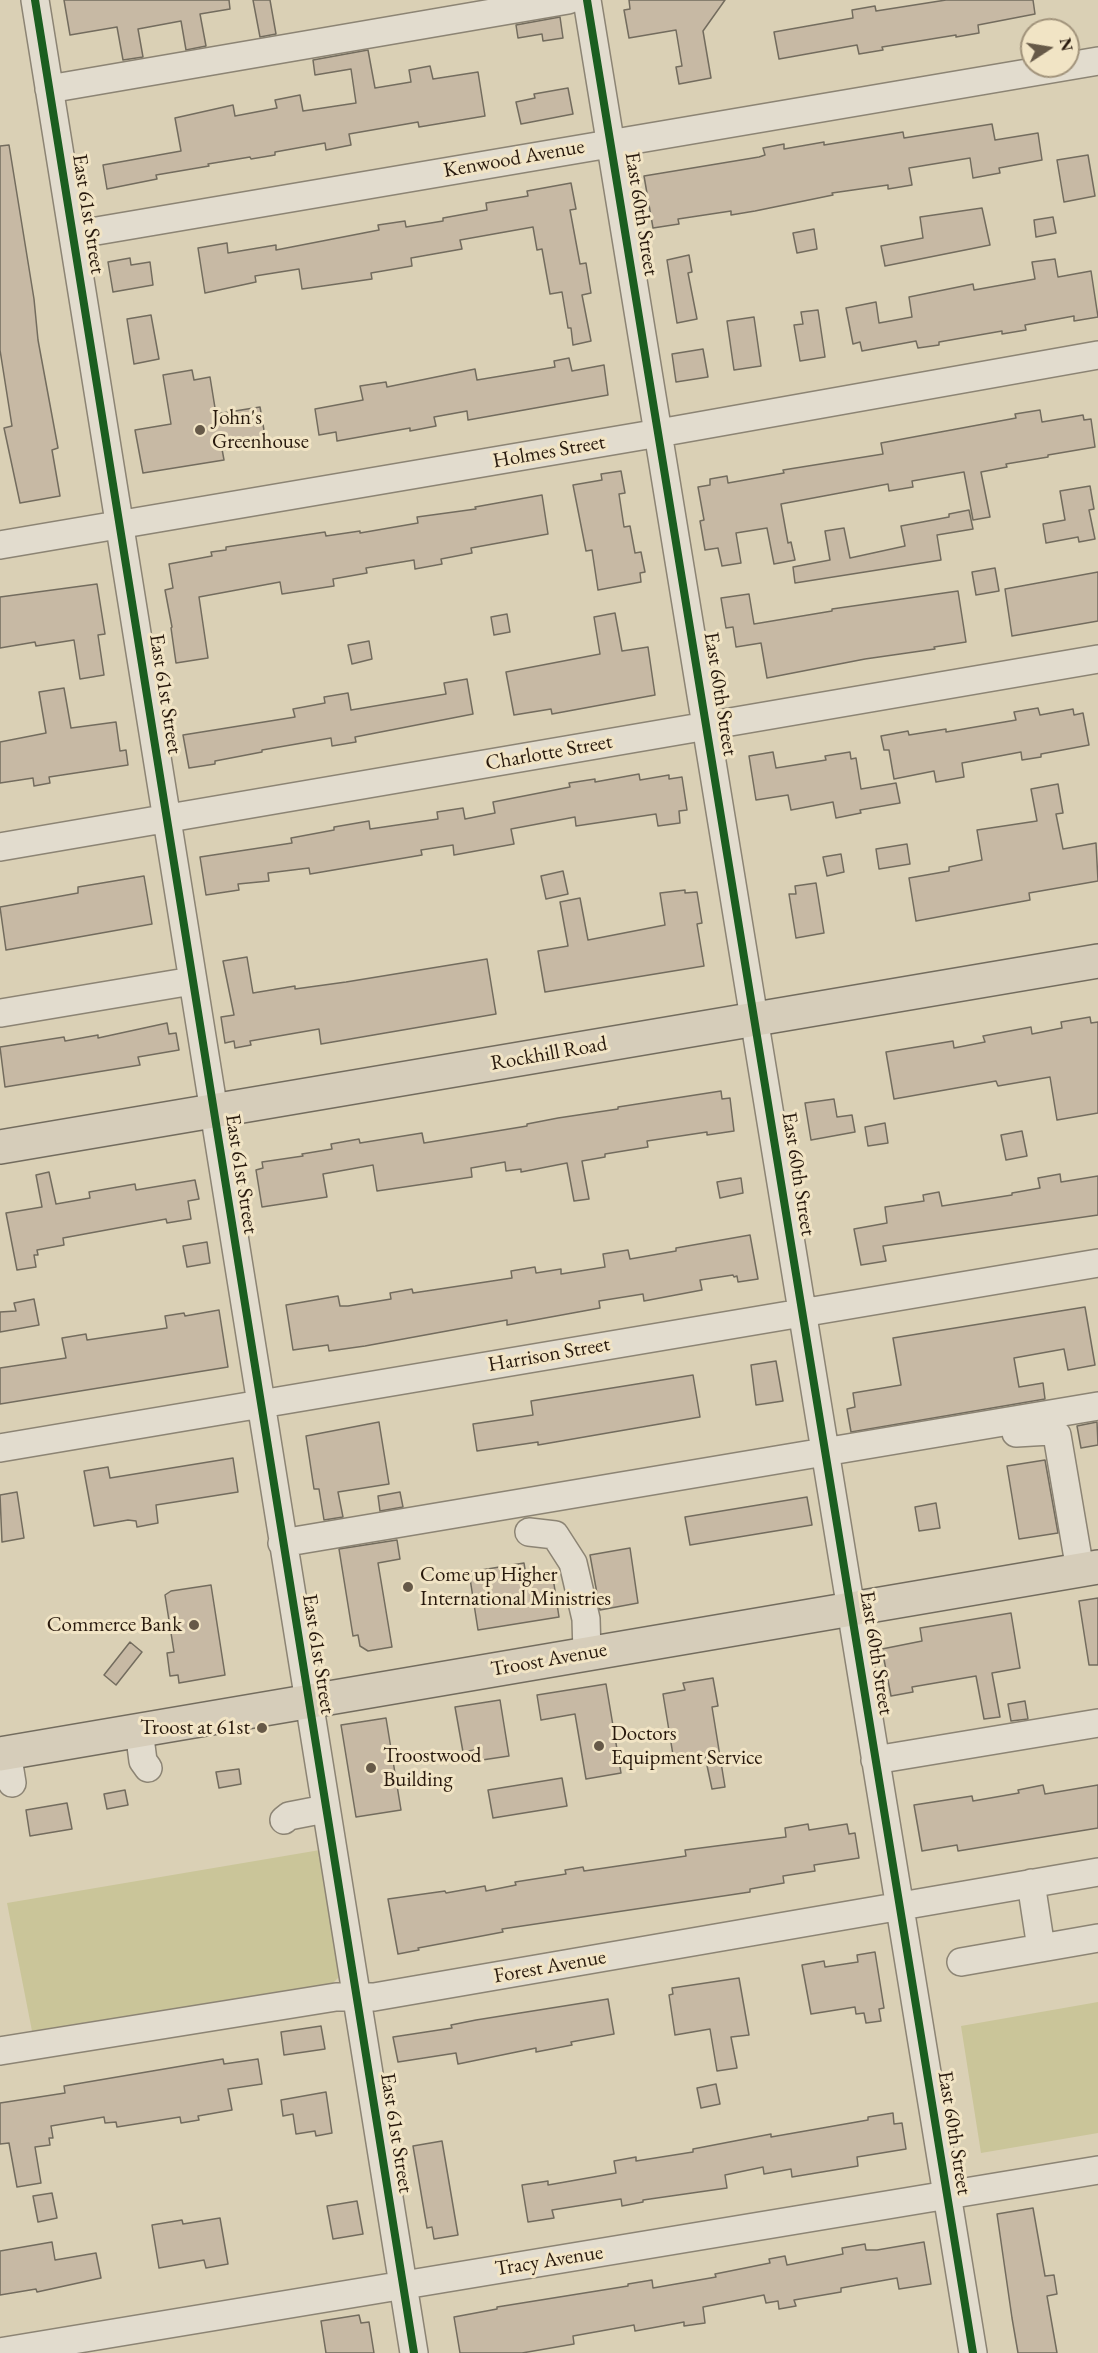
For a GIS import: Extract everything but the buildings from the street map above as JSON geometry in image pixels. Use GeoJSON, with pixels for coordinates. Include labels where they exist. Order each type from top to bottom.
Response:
{"type":"FeatureCollection","features":[{"type":"Feature","properties":{"kind":"main road","name":"Rockhill Road"},"geometry":{"type":"LineString","coordinates":[[0,1147],[1098,961]]}},
{"type":"Feature","properties":{"kind":"main road","name":"Troost Avenue"},"geometry":{"type":"LineString","coordinates":[[6,1763],[139,1730],[1089,1569]]}},
{"type":"Feature","properties":{"kind":"street","name":"East 61st Street"},"geometry":{"type":"LineString","coordinates":[[35,0],[307,1701],[414,2353]]}},
{"type":"Feature","properties":{"kind":"street"},"geometry":{"type":"LineString","coordinates":[[49,88],[568,0]]}},
{"type":"Feature","properties":{"kind":"street","name":"East 60th Street"},"geometry":{"type":"LineString","coordinates":[[587,0],[708,726],[973,2353]]}},
{"type":"Feature","properties":{"kind":"street","name":"Kenwood Avenue"},"geometry":{"type":"LineString","coordinates":[[73,235],[1098,61]]}},
{"type":"Feature","properties":{"kind":"street","name":"Holmes Street"},"geometry":{"type":"LineString","coordinates":[[0,545],[659,433],[1098,355]]}},
{"type":"Feature","properties":{"kind":"street","name":"Charlotte Street"},"geometry":{"type":"LineString","coordinates":[[0,847],[1098,659]]}},
{"type":"Feature","properties":{"kind":"street"},"geometry":{"type":"LineString","coordinates":[[1,1013],[192,981]]}},
{"type":"Feature","properties":{"kind":"street","name":"Harrison Street"},"geometry":{"type":"LineString","coordinates":[[0,1448],[1098,1263]]}},
{"type":"Feature","properties":{"kind":"street"},"geometry":{"type":"LineString","coordinates":[[282,1543],[1098,1406]]}},
{"type":"Feature","properties":{"kind":"street"},"geometry":{"type":"LineString","coordinates":[[1011,1421],[1014,1433],[1050,1431],[1057,1435],[1089,1569]]}},
{"type":"Feature","properties":{"kind":"street"},"geometry":{"type":"LineString","coordinates":[[529,1532],[555,1535],[573,1563],[586,1619],[587,1653]]}},
{"type":"Feature","properties":{"kind":"street"},"geometry":{"type":"LineString","coordinates":[[875,1760],[1098,1723]]}},
{"type":"Feature","properties":{"kind":"street"},"geometry":{"type":"LineString","coordinates":[[139,1730],[143,1761],[148,1768]]}},
{"type":"Feature","properties":{"kind":"street"},"geometry":{"type":"LineString","coordinates":[[284,1820],[289,1816],[325,1809]]}},
{"type":"Feature","properties":{"kind":"street","name":"Forest Avenue"},"geometry":{"type":"LineString","coordinates":[[0,2051],[336,1997],[386,1995],[1098,1872]]}},
{"type":"Feature","properties":{"kind":"street"},"geometry":{"type":"LineString","coordinates":[[1031,1883],[1041,1948]]}},
{"type":"Feature","properties":{"kind":"street"},"geometry":{"type":"LineString","coordinates":[[961,1962],[1098,1938]]}},
{"type":"Feature","properties":{"kind":"street","name":"Tracy Avenue"},"geometry":{"type":"LineString","coordinates":[[0,2352],[1098,2170]]}},
{"type":"Feature","properties":{"kind":"shaded area"},"geometry":{"type":"Polygon","coordinates":[[[320,1850],[340,1976],[332,1984],[32,2031],[7,1903],[320,1850]]]}},
{"type":"Feature","properties":{"kind":"shaded area"},"geometry":{"type":"Polygon","coordinates":[[[1098,2002],[1098,2133],[981,2153],[961,2026],[1098,2002]]]}},
{"type":"Feature","properties":{"kind":"cycle path"},"geometry":{"type":"LineString","coordinates":[[35,0],[414,2353]]}},
{"type":"Feature","properties":{"kind":"cycle path"},"geometry":{"type":"LineString","coordinates":[[587,0],[973,2353]]}},
{"type":"Feature","properties":{"kind":"place","name":"John's Greenhouse"},"geometry":{"type":"Point","coordinates":[200,430]}},
{"type":"Feature","properties":{"kind":"place","name":"Come up Higher International Ministries"},"geometry":{"type":"Point","coordinates":[408,1587]}},
{"type":"Feature","properties":{"kind":"place","name":"Commerce Bank"},"geometry":{"type":"Point","coordinates":[194,1625]}},
{"type":"Feature","properties":{"kind":"place","name":"Troost at 61st"},"geometry":{"type":"Point","coordinates":[262,1728]}},
{"type":"Feature","properties":{"kind":"place","name":"Doctors Equipment Service"},"geometry":{"type":"Point","coordinates":[599,1746]}},
{"type":"Feature","properties":{"kind":"place","name":"Troostwood Building"},"geometry":{"type":"Point","coordinates":[371,1768]}}]}
